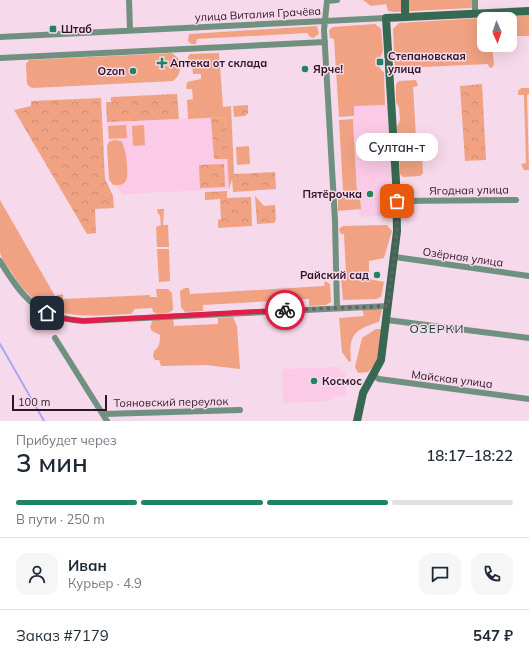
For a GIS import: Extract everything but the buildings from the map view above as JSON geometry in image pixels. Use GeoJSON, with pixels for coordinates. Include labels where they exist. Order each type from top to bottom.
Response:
{"type":"FeatureCollection","features":[{"type":"Feature","properties":{"kind":"street"},"geometry":{"type":"LineString","coordinates":[[129,0],[130,30]]}},
{"type":"Feature","properties":{"kind":"street"},"geometry":{"type":"LineString","coordinates":[[337,0],[327,1],[324,42],[335,221],[337,308]]}},
{"type":"Feature","properties":{"kind":"street"},"geometry":{"type":"LineString","coordinates":[[405,0],[405,16]]}},
{"type":"Feature","properties":{"kind":"street"},"geometry":{"type":"LineString","coordinates":[[475,0],[475,13]]}},
{"type":"Feature","properties":{"kind":"street"},"geometry":{"type":"LineString","coordinates":[[357,421],[363,393],[374,376],[381,360],[395,257],[397,201],[386,18],[529,11]]}},
{"type":"Feature","properties":{"kind":"street","name":"улица Виталия Грачёва"},"geometry":{"type":"LineString","coordinates":[[0,37],[386,18]]}},
{"type":"Feature","properties":{"kind":"street"},"geometry":{"type":"LineString","coordinates":[[0,58],[324,42]]}},
{"type":"Feature","properties":{"kind":"street","name":"Ягодная улица"},"geometry":{"type":"LineString","coordinates":[[397,201],[516,200]]}},
{"type":"Feature","properties":{"kind":"street","name":"Озёрная улица"},"geometry":{"type":"LineString","coordinates":[[395,257],[529,276]]}},
{"type":"Feature","properties":{"kind":"street"},"geometry":{"type":"LineString","coordinates":[[0,261],[22,295],[38,308],[58,318],[83,321],[388,306]]}},
{"type":"Feature","properties":{"kind":"street"},"geometry":{"type":"LineString","coordinates":[[387,320],[529,338]]}},
{"type":"Feature","properties":{"kind":"street"},"geometry":{"type":"LineString","coordinates":[[55,338],[107,421]]}},
{"type":"Feature","properties":{"kind":"street","name":"Майская улица"},"geometry":{"type":"LineString","coordinates":[[374,376],[379,379],[529,399]]}},
{"type":"Feature","properties":{"kind":"street","name":"Тояновский переулок"},"geometry":{"type":"LineString","coordinates":[[104,414],[240,410]]}},
{"type":"Feature","properties":{"kind":"shaded area"},"geometry":{"type":"Polygon","coordinates":[[[389,105],[393,215],[359,217],[359,210],[361,209],[360,195],[357,193],[353,106],[389,105]]]}},
{"type":"Feature","properties":{"kind":"shaded area"},"geometry":{"type":"Polygon","coordinates":[[[225,117],[229,189],[123,194],[109,181],[107,122],[225,117]]]}},
{"type":"Feature","properties":{"kind":"shaded area"},"geometry":{"type":"Polygon","coordinates":[[[340,367],[340,371],[345,372],[346,396],[333,397],[329,401],[283,403],[282,369],[340,367]]]}},
{"type":"Feature","properties":{"kind":"green space"},"geometry":{"type":"Polygon","coordinates":[[[363,0],[474,0],[474,5],[471,8],[394,12],[388,11],[386,4],[371,6],[363,0]]]}},
{"type":"Feature","properties":{"kind":"green space"},"geometry":{"type":"Polygon","coordinates":[[[529,15],[529,36],[517,36],[517,16],[529,15]]]}},
{"type":"Feature","properties":{"kind":"green space"},"geometry":{"type":"Polygon","coordinates":[[[477,18],[477,52],[493,52],[494,64],[492,68],[489,67],[488,64],[401,68],[399,74],[395,72],[393,29],[399,23],[477,18]]]}},
{"type":"Feature","properties":{"kind":"green space"},"geometry":{"type":"Polygon","coordinates":[[[375,24],[381,29],[383,51],[379,60],[379,67],[384,73],[385,105],[354,106],[354,116],[339,117],[334,39],[330,38],[329,30],[333,27],[375,24]]]}},
{"type":"Feature","properties":{"kind":"green space"},"geometry":{"type":"Polygon","coordinates":[[[317,26],[319,34],[313,38],[307,33],[197,39],[196,44],[191,44],[188,41],[189,34],[317,26]]]}},
{"type":"Feature","properties":{"kind":"green space"},"geometry":{"type":"Polygon","coordinates":[[[172,53],[179,59],[180,65],[179,74],[173,81],[33,88],[27,84],[26,64],[29,60],[172,53]]]}},
{"type":"Feature","properties":{"kind":"green space"},"geometry":{"type":"Polygon","coordinates":[[[219,53],[223,107],[231,106],[234,173],[229,189],[225,117],[188,119],[187,100],[193,99],[192,89],[186,89],[187,82],[201,79],[201,74],[193,74],[192,65],[188,65],[188,57],[190,54],[219,53]]]}},
{"type":"Feature","properties":{"kind":"green space"},"geometry":{"type":"Polygon","coordinates":[[[416,80],[418,86],[413,87],[417,154],[422,154],[423,173],[420,176],[403,177],[400,174],[397,127],[400,120],[399,107],[396,102],[396,84],[399,81],[416,80]]]}},
{"type":"Feature","properties":{"kind":"green space"},"geometry":{"type":"Polygon","coordinates":[[[482,84],[486,160],[465,161],[460,86],[482,84]]]}},
{"type":"Feature","properties":{"kind":"green space"},"geometry":{"type":"Polygon","coordinates":[[[521,88],[529,88],[529,94],[527,95],[529,170],[524,170],[521,164],[526,163],[524,95],[518,95],[518,91],[521,88]]]}},
{"type":"Feature","properties":{"kind":"green space"},"geometry":{"type":"Polygon","coordinates":[[[177,94],[179,119],[107,122],[106,102],[111,102],[111,97],[177,94]]]}},
{"type":"Feature","properties":{"kind":"green space"},"geometry":{"type":"Polygon","coordinates":[[[101,98],[105,179],[113,196],[114,208],[95,209],[96,233],[87,234],[14,110],[31,106],[31,101],[101,98]]]}},
{"type":"Feature","properties":{"kind":"green space"},"geometry":{"type":"Polygon","coordinates":[[[248,105],[248,113],[245,116],[234,117],[233,106],[248,105]]]}},
{"type":"Feature","properties":{"kind":"green space"},"geometry":{"type":"Polygon","coordinates":[[[225,117],[228,159],[214,159],[211,118],[225,117]]]}},
{"type":"Feature","properties":{"kind":"green space"},"geometry":{"type":"Polygon","coordinates":[[[353,119],[357,193],[346,194],[343,190],[339,120],[353,119]]]}},
{"type":"Feature","properties":{"kind":"green space"},"geometry":{"type":"Polygon","coordinates":[[[126,125],[127,138],[109,139],[108,126],[126,125]]]}},
{"type":"Feature","properties":{"kind":"green space"},"geometry":{"type":"Polygon","coordinates":[[[144,125],[145,145],[133,146],[132,126],[144,125]]]}},
{"type":"Feature","properties":{"kind":"green space"},"geometry":{"type":"Polygon","coordinates":[[[114,140],[121,141],[123,144],[127,162],[125,182],[119,185],[113,185],[109,179],[107,146],[109,142],[114,140]]]}},
{"type":"Feature","properties":{"kind":"green space"},"geometry":{"type":"Polygon","coordinates":[[[249,146],[250,164],[237,165],[236,147],[249,146]]]}},
{"type":"Feature","properties":{"kind":"green space"},"geometry":{"type":"Polygon","coordinates":[[[224,164],[225,187],[200,188],[199,165],[224,164]]]}},
{"type":"Feature","properties":{"kind":"green space"},"geometry":{"type":"Polygon","coordinates":[[[275,172],[276,189],[233,192],[232,177],[234,174],[275,172]]]}},
{"type":"Feature","properties":{"kind":"green space"},"geometry":{"type":"Polygon","coordinates":[[[227,191],[227,198],[251,197],[252,226],[218,228],[218,220],[221,219],[220,199],[205,200],[205,192],[227,191]]]}},
{"type":"Feature","properties":{"kind":"green space"},"geometry":{"type":"Polygon","coordinates":[[[255,196],[264,206],[275,205],[276,220],[274,223],[257,224],[255,196]]]}},
{"type":"Feature","properties":{"kind":"green space"},"geometry":{"type":"Polygon","coordinates":[[[338,197],[360,197],[361,209],[338,211],[338,197]]]}},
{"type":"Feature","properties":{"kind":"green space"},"geometry":{"type":"Polygon","coordinates":[[[0,200],[55,296],[63,294],[63,299],[150,295],[150,297],[157,297],[156,289],[168,289],[172,293],[173,310],[158,314],[153,312],[152,308],[135,309],[131,314],[96,316],[65,313],[51,309],[38,302],[26,291],[2,258],[0,252],[0,200]]]}},
{"type":"Feature","properties":{"kind":"green space"},"geometry":{"type":"Polygon","coordinates":[[[157,209],[164,209],[163,225],[168,225],[169,247],[157,247],[156,227],[161,225],[160,215],[158,214],[157,209]]]}},
{"type":"Feature","properties":{"kind":"green space"},"geometry":{"type":"Polygon","coordinates":[[[387,225],[392,231],[384,258],[369,261],[369,279],[384,282],[381,297],[376,299],[343,300],[341,277],[342,274],[346,274],[344,234],[341,234],[339,229],[343,226],[387,225]]]}},
{"type":"Feature","properties":{"kind":"green space"},"geometry":{"type":"Polygon","coordinates":[[[157,249],[169,249],[170,281],[159,282],[157,249]]]}},
{"type":"Feature","properties":{"kind":"green space"},"geometry":{"type":"Polygon","coordinates":[[[325,281],[330,284],[331,302],[326,305],[309,306],[309,299],[203,305],[203,311],[185,312],[181,307],[180,291],[185,288],[189,288],[190,294],[324,286],[325,281]]]}},
{"type":"Feature","properties":{"kind":"green space"},"geometry":{"type":"Polygon","coordinates":[[[362,309],[382,310],[379,322],[364,327],[355,334],[352,339],[350,352],[351,361],[349,362],[342,352],[339,318],[364,316],[362,309]]]}},
{"type":"Feature","properties":{"kind":"green space"},"geometry":{"type":"Polygon","coordinates":[[[233,317],[237,326],[240,369],[206,365],[161,366],[159,360],[155,360],[153,356],[154,351],[159,344],[160,335],[152,331],[150,327],[153,320],[173,318],[174,326],[218,324],[218,318],[233,317]]]}},
{"type":"Feature","properties":{"kind":"green space"},"geometry":{"type":"Polygon","coordinates":[[[376,329],[382,329],[377,362],[368,372],[358,373],[355,367],[362,338],[376,329]]]}},
{"type":"Feature","properties":{"kind":"waterway"},"geometry":{"type":"LineString","coordinates":[[0,344],[44,421]]}},
{"type":"Feature","properties":{"kind":"way so far"},"geometry":{"type":"LineString","coordinates":[[285,310],[388,306],[395,257],[397,201]]}},
{"type":"Feature","properties":{"kind":"place","name":"Штаб"},"geometry":{"type":"Point","coordinates":[53,29]}},
{"type":"Feature","properties":{"kind":"place","name":"Степановская улица"},"geometry":{"type":"Point","coordinates":[380,62]}},
{"type":"Feature","properties":{"kind":"place","name":"Аптека от склада"},"geometry":{"type":"Point","coordinates":[162,63]}},
{"type":"Feature","properties":{"kind":"place","name":"Ярче!"},"geometry":{"type":"Point","coordinates":[305,69]}},
{"type":"Feature","properties":{"kind":"place","name":"Ozon"},"geometry":{"type":"Point","coordinates":[133,71]}},
{"type":"Feature","properties":{"kind":"place","name":"Пятёрочка"},"geometry":{"type":"Point","coordinates":[370,194]}},
{"type":"Feature","properties":{"kind":"place","name":"Султан-т"},"geometry":{"type":"Point","coordinates":[397,201]}},
{"type":"Feature","properties":{"kind":"place","name":"Райский сад"},"geometry":{"type":"Point","coordinates":[377,275]}},
{"type":"Feature","properties":{"kind":"place","name":"Космос"},"geometry":{"type":"Point","coordinates":[314,381]}},
{"type":"Feature","properties":{"kind":"district","name":"ОЗЕРКИ"},"geometry":{"type":"Point","coordinates":[437,329]}},
{"type":"Feature","properties":{"kind":"route"},"geometry":{"type":"LineString","coordinates":[[47,313],[58,318],[83,321],[285,310]]}}]}
